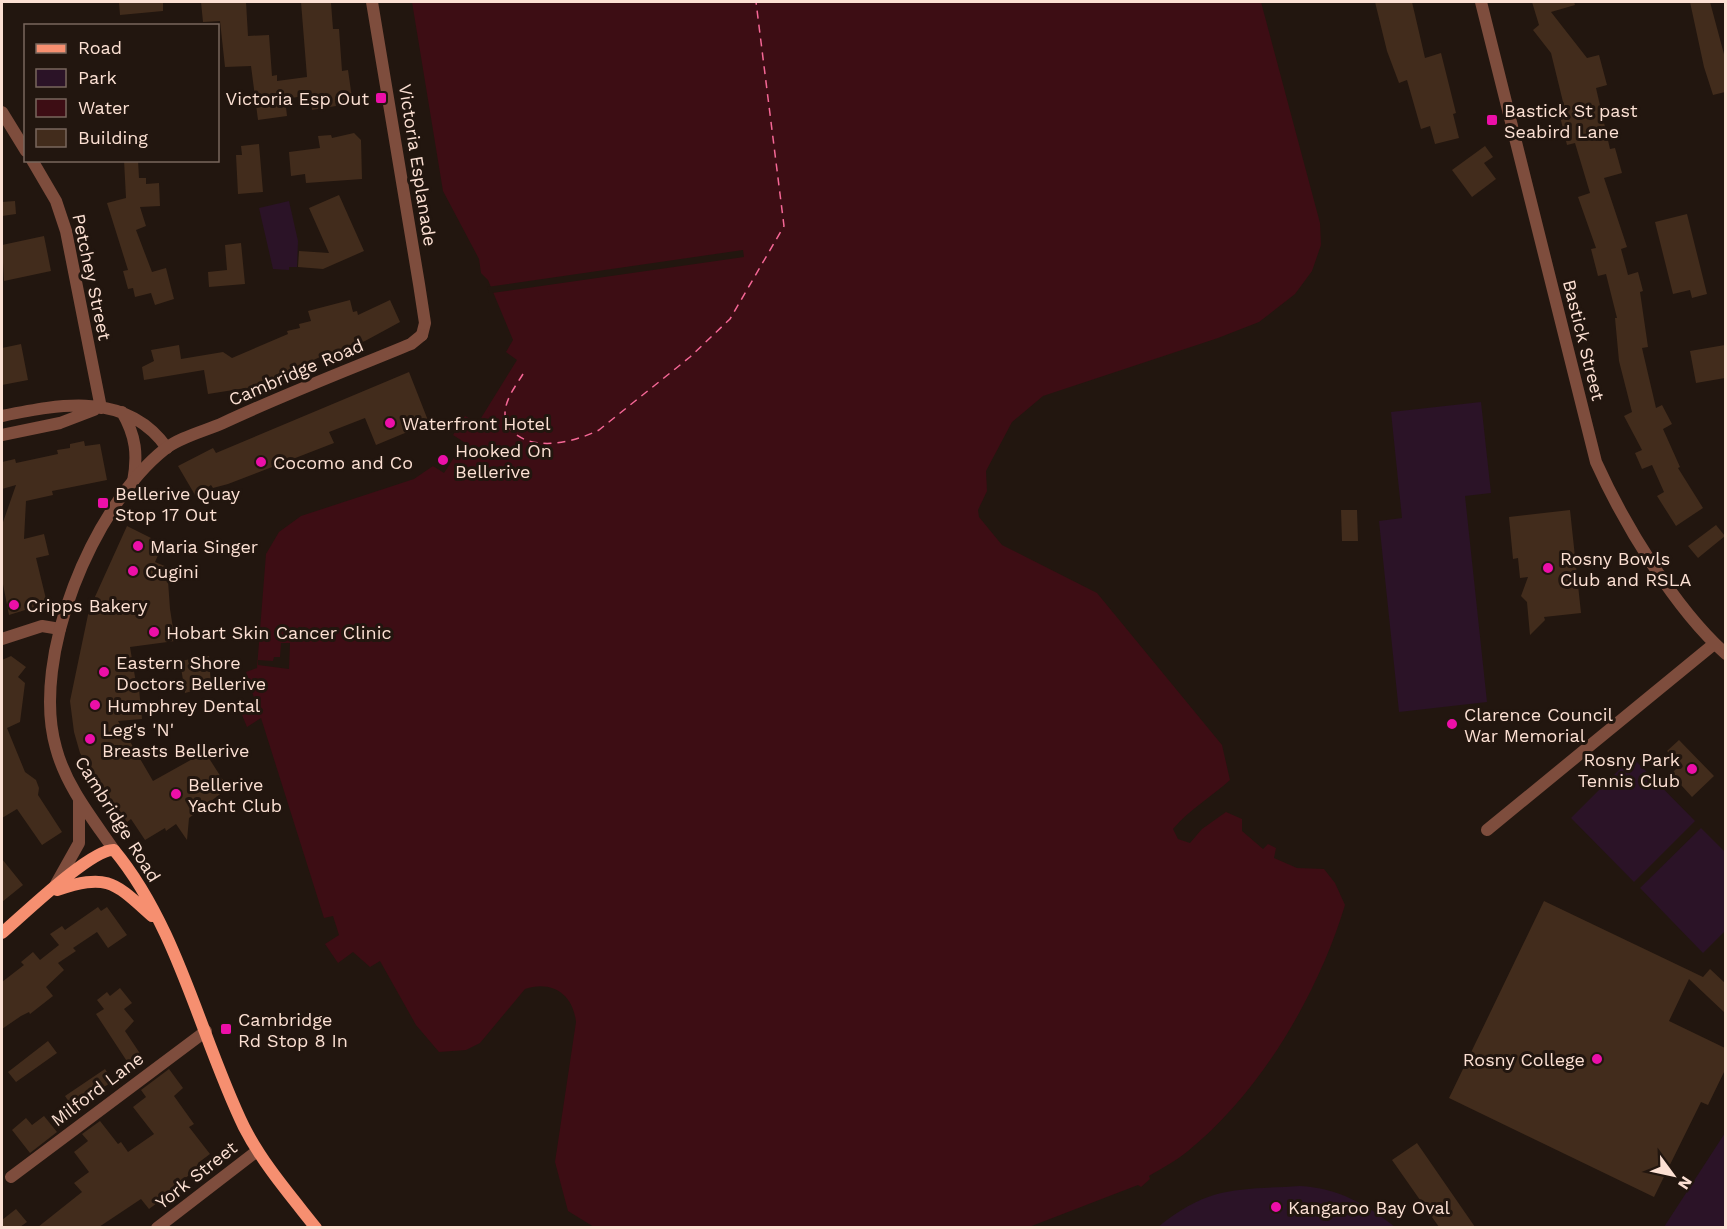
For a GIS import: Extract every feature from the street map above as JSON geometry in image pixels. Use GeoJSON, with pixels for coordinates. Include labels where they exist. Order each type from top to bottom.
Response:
{"type":"FeatureCollection","features":[{"type":"Feature","properties":{"kind":"main road"},"geometry":{"type":"LineString","coordinates":[[2,933],[84,862],[103,851],[114,850]]}},
{"type":"Feature","properties":{"kind":"main road","name":"Cambridge Road"},"geometry":{"type":"LineString","coordinates":[[114,850],[134,876],[156,920],[206,1031],[232,1101],[257,1151],[316,1227]]}},
{"type":"Feature","properties":{"kind":"main road"},"geometry":{"type":"LineString","coordinates":[[50,892],[91,880],[105,882],[125,892],[156,920]]}},
{"type":"Feature","properties":{"kind":"street","name":"Victoria Esplanade"},"geometry":{"type":"LineString","coordinates":[[372,2],[425,323],[422,335]]}},
{"type":"Feature","properties":{"kind":"street","name":"Bastick Street"},"geometry":{"type":"LineString","coordinates":[[1480,2],[1596,462],[1617,504],[1666,583],[1714,644],[1725,654]]}},
{"type":"Feature","properties":{"kind":"street"},"geometry":{"type":"LineString","coordinates":[[2,111],[24,148]]}},
{"type":"Feature","properties":{"kind":"street","name":"Petchey Street"},"geometry":{"type":"LineString","coordinates":[[33,162],[56,201],[66,231],[100,408]]}},
{"type":"Feature","properties":{"kind":"street","name":"Cambridge Road"},"geometry":{"type":"LineString","coordinates":[[114,850],[79,798],[58,757],[51,719],[51,675],[60,629],[96,540],[133,482],[167,448],[286,393],[411,344],[422,335]]}},
{"type":"Feature","properties":{"kind":"street"},"geometry":{"type":"LineString","coordinates":[[2,416],[56,405],[121,411],[150,428],[167,448]]}},
{"type":"Feature","properties":{"kind":"street"},"geometry":{"type":"LineString","coordinates":[[2,435],[60,423],[100,408]]}},
{"type":"Feature","properties":{"kind":"street"},"geometry":{"type":"LineString","coordinates":[[121,411],[130,427],[136,448],[133,482]]}},
{"type":"Feature","properties":{"kind":"street"},"geometry":{"type":"LineString","coordinates":[[2,639],[42,626],[60,629]]}},
{"type":"Feature","properties":{"kind":"street"},"geometry":{"type":"LineString","coordinates":[[1487,830],[1714,644]]}},
{"type":"Feature","properties":{"kind":"street"},"geometry":{"type":"LineString","coordinates":[[50,892],[79,843],[79,798]]}},
{"type":"Feature","properties":{"kind":"street","name":"Milford Lane"},"geometry":{"type":"LineString","coordinates":[[11,1177],[206,1031]]}},
{"type":"Feature","properties":{"kind":"street","name":"York Street"},"geometry":{"type":"LineString","coordinates":[[157,1227],[257,1151]]}},
{"type":"Feature","properties":{"kind":"green space"},"geometry":{"type":"Polygon","coordinates":[[[289,201],[298,241],[297,267],[289,267],[289,270],[273,269],[259,208],[289,201]]]}},
{"type":"Feature","properties":{"kind":"green space"},"geometry":{"type":"Polygon","coordinates":[[[1481,402],[1491,493],[1465,496],[1487,702],[1399,712],[1379,521],[1402,518],[1391,412],[1481,402]]]}},
{"type":"Feature","properties":{"kind":"green space"},"geometry":{"type":"Polygon","coordinates":[[[1632,757],[1695,821],[1634,882],[1571,818],[1632,757]]]}},
{"type":"Feature","properties":{"kind":"green space"},"geometry":{"type":"Polygon","coordinates":[[[1701,828],[1726,853],[1725,931],[1703,953],[1640,888],[1701,828]]]}},
{"type":"Feature","properties":{"kind":"green space"},"geometry":{"type":"Polygon","coordinates":[[[1725,1133],[1725,1227],[1664,1227],[1725,1133]]]}},
{"type":"Feature","properties":{"kind":"green space","name":"Kangaroo Bay Oval"},"geometry":{"type":"Polygon","coordinates":[[[1300,1186],[1327,1190],[1351,1199],[1395,1227],[1158,1227],[1193,1203],[1225,1192],[1300,1186]]]}},
{"type":"Feature","properties":{"kind":"water"},"geometry":{"type":"Polygon","coordinates":[[[412,2],[1261,2],[1320,223],[1321,245],[1312,271],[1295,294],[1259,322],[1218,338],[1043,396],[1012,422],[986,471],[987,491],[978,510],[979,517],[1002,545],[1097,593],[1222,745],[1230,780],[1193,809],[1173,829],[1178,839],[1190,843],[1202,829],[1226,812],[1242,819],[1242,831],[1263,849],[1268,844],[1276,848],[1274,858],[1297,868],[1324,869],[1335,883],[1345,905],[1319,973],[1303,1006],[1263,1071],[1215,1127],[1183,1155],[1149,1176],[1150,1179],[1141,1187],[1138,1185],[1029,1227],[594,1227],[568,1211],[555,1162],[576,1022],[571,1004],[566,997],[544,986],[525,989],[480,1043],[466,1050],[439,1052],[416,1025],[380,961],[370,967],[353,952],[338,963],[325,944],[339,935],[333,916],[324,918],[261,718],[247,727],[240,710],[255,701],[246,672],[257,668],[266,554],[279,532],[301,516],[414,479],[433,466],[444,473],[464,442],[453,435],[465,416],[478,423],[517,360],[506,352],[513,340],[488,280],[481,273],[479,259],[443,191],[412,2]]]}},
{"type":"Feature","properties":{"kind":"pier"},"geometry":{"type":"Polygon","coordinates":[[[743,250],[744,257],[492,293],[489,293],[487,287],[743,250]]]}},
{"type":"Feature","properties":{"kind":"pier"},"geometry":{"type":"Polygon","coordinates":[[[281,643],[290,643],[289,669],[258,665],[258,660],[273,661],[274,657],[280,657],[281,643]]]}},
{"type":"Feature","properties":{"kind":"building"},"geometry":{"type":"Polygon","coordinates":[[[119,2],[163,2],[163,11],[120,15],[119,2]]]}},
{"type":"Feature","properties":{"kind":"building"},"geometry":{"type":"Polygon","coordinates":[[[201,2],[246,2],[248,36],[269,35],[272,76],[277,75],[277,81],[307,77],[301,2],[331,3],[333,29],[339,29],[342,71],[348,70],[352,98],[335,101],[336,106],[312,110],[310,95],[285,99],[287,116],[258,120],[251,66],[225,67],[220,21],[203,22],[201,2]]]}},
{"type":"Feature","properties":{"kind":"building"},"geometry":{"type":"Polygon","coordinates":[[[1375,2],[1412,2],[1425,58],[1441,53],[1456,113],[1453,114],[1459,138],[1435,144],[1430,126],[1421,129],[1407,80],[1399,83],[1387,51],[1375,2]]]}},
{"type":"Feature","properties":{"kind":"building"},"geometry":{"type":"Polygon","coordinates":[[[1532,2],[1574,2],[1575,5],[1551,12],[1587,58],[1599,55],[1607,85],[1596,88],[1610,149],[1615,148],[1622,173],[1604,178],[1627,247],[1621,249],[1628,275],[1638,272],[1643,291],[1640,292],[1648,347],[1642,348],[1656,408],[1662,405],[1672,424],[1663,429],[1680,467],[1678,468],[1703,508],[1676,526],[1657,496],[1664,492],[1652,465],[1642,469],[1635,453],[1642,450],[1624,416],[1632,412],[1619,361],[1615,318],[1617,318],[1606,274],[1598,276],[1591,249],[1596,248],[1578,197],[1590,193],[1575,143],[1567,145],[1558,108],[1564,106],[1551,53],[1533,30],[1539,25],[1532,2]]]}},
{"type":"Feature","properties":{"kind":"building"},"geometry":{"type":"Polygon","coordinates":[[[1690,2],[1710,2],[1725,58],[1725,92],[1713,95],[1704,67],[1690,2]]]}},
{"type":"Feature","properties":{"kind":"building"},"geometry":{"type":"Polygon","coordinates":[[[354,133],[361,140],[362,179],[306,183],[305,174],[291,176],[289,152],[320,148],[318,136],[331,135],[332,138],[354,133]]]}},
{"type":"Feature","properties":{"kind":"building"},"geometry":{"type":"Polygon","coordinates":[[[259,144],[263,192],[238,194],[236,155],[242,155],[241,146],[259,144]]]}},
{"type":"Feature","properties":{"kind":"building"},"geometry":{"type":"Polygon","coordinates":[[[1485,146],[1493,157],[1484,163],[1496,179],[1472,197],[1452,170],[1485,146]]]}},
{"type":"Feature","properties":{"kind":"building"},"geometry":{"type":"Polygon","coordinates":[[[124,162],[138,162],[139,178],[146,178],[146,184],[159,183],[160,206],[140,207],[146,226],[136,230],[152,272],[166,268],[174,299],[155,305],[151,293],[135,297],[133,288],[128,289],[123,271],[128,270],[107,203],[126,198],[124,162]]]}},
{"type":"Feature","properties":{"kind":"building"},"geometry":{"type":"Polygon","coordinates":[[[339,195],[364,251],[323,269],[298,267],[299,251],[329,253],[309,208],[339,195]]]}},
{"type":"Feature","properties":{"kind":"building"},"geometry":{"type":"Polygon","coordinates":[[[15,201],[16,214],[2,216],[2,202],[15,201]]]}},
{"type":"Feature","properties":{"kind":"building"},"geometry":{"type":"Polygon","coordinates":[[[1687,214],[1707,294],[1692,298],[1690,290],[1673,294],[1655,222],[1687,214]]]}},
{"type":"Feature","properties":{"kind":"building"},"geometry":{"type":"Polygon","coordinates":[[[44,236],[51,271],[4,281],[2,245],[44,236]]]}},
{"type":"Feature","properties":{"kind":"building"},"geometry":{"type":"Polygon","coordinates":[[[241,243],[245,284],[209,287],[208,272],[227,270],[225,245],[241,243]]]}},
{"type":"Feature","properties":{"kind":"building"},"geometry":{"type":"Polygon","coordinates":[[[350,300],[353,312],[357,311],[358,315],[390,300],[400,322],[365,341],[320,357],[247,391],[246,388],[208,394],[204,370],[144,380],[142,367],[154,361],[151,350],[179,345],[181,359],[223,352],[232,358],[288,334],[287,331],[300,328],[299,324],[311,321],[308,311],[350,300]]]}},
{"type":"Feature","properties":{"kind":"building"},"geometry":{"type":"Polygon","coordinates":[[[21,344],[28,380],[2,385],[2,348],[21,344]]]}},
{"type":"Feature","properties":{"kind":"building"},"geometry":{"type":"Polygon","coordinates":[[[1725,345],[1725,378],[1696,383],[1690,351],[1725,345]]]}},
{"type":"Feature","properties":{"kind":"building"},"geometry":{"type":"Polygon","coordinates":[[[409,372],[429,423],[376,445],[365,418],[329,432],[334,443],[228,484],[213,488],[211,485],[195,495],[178,466],[213,448],[216,453],[409,372]]]}},
{"type":"Feature","properties":{"kind":"building"},"geometry":{"type":"Polygon","coordinates":[[[84,441],[85,446],[100,444],[107,480],[52,491],[53,495],[26,501],[24,539],[44,534],[49,555],[36,558],[46,599],[41,605],[9,615],[2,579],[2,525],[16,485],[2,489],[2,462],[15,459],[16,463],[58,454],[57,450],[70,448],[70,444],[84,441]]]}},
{"type":"Feature","properties":{"kind":"building"},"geometry":{"type":"Polygon","coordinates":[[[1341,510],[1357,510],[1358,541],[1342,541],[1341,510]]]}},
{"type":"Feature","properties":{"kind":"building","name":"Rosny Bowls Club and RSLA"},"geometry":{"type":"Polygon","coordinates":[[[1570,510],[1581,613],[1544,617],[1545,620],[1530,635],[1527,602],[1521,596],[1528,577],[1520,578],[1518,558],[1513,559],[1509,517],[1570,510]]]}},
{"type":"Feature","properties":{"kind":"building"},"geometry":{"type":"Polygon","coordinates":[[[1716,525],[1725,536],[1698,558],[1688,546],[1716,525]]]}},
{"type":"Feature","properties":{"kind":"building"},"geometry":{"type":"Polygon","coordinates":[[[127,526],[155,540],[151,549],[159,553],[155,562],[167,567],[175,641],[130,647],[137,689],[139,689],[142,719],[118,721],[153,781],[205,752],[228,788],[189,818],[187,840],[176,824],[145,840],[131,819],[127,822],[116,805],[112,808],[80,753],[74,732],[70,701],[89,610],[127,526]]]}},
{"type":"Feature","properties":{"kind":"building"},"geometry":{"type":"Polygon","coordinates":[[[11,656],[26,667],[18,677],[25,683],[20,722],[7,728],[25,772],[36,780],[39,788],[38,795],[62,832],[42,845],[17,809],[2,818],[2,660],[11,656]]]}},
{"type":"Feature","properties":{"kind":"building"},"geometry":{"type":"Polygon","coordinates":[[[209,656],[211,686],[185,693],[180,661],[209,656]]]}},
{"type":"Feature","properties":{"kind":"building","name":"Rosny Park Tennis Club"},"geometry":{"type":"Polygon","coordinates":[[[1679,740],[1714,776],[1692,797],[1671,774],[1681,764],[1667,751],[1679,740]]]}},
{"type":"Feature","properties":{"kind":"building"},"geometry":{"type":"Polygon","coordinates":[[[2,859],[23,885],[2,902],[2,859]]]}},
{"type":"Feature","properties":{"kind":"building","name":"Rosny College"},"geometry":{"type":"Polygon","coordinates":[[[1544,901],[1703,977],[1710,969],[1725,983],[1725,1013],[1689,979],[1669,1021],[1725,1048],[1725,1070],[1708,1105],[1701,1102],[1654,1197],[1449,1098],[1544,901]]]}},
{"type":"Feature","properties":{"kind":"building"},"geometry":{"type":"Polygon","coordinates":[[[98,907],[101,911],[107,907],[127,935],[108,948],[97,932],[73,948],[76,951],[58,963],[64,970],[46,987],[53,996],[30,1014],[29,1012],[21,1016],[2,1029],[2,982],[24,965],[21,962],[33,952],[40,960],[59,945],[50,934],[62,926],[65,930],[98,907]]]}},
{"type":"Feature","properties":{"kind":"building"},"geometry":{"type":"Polygon","coordinates":[[[120,988],[132,1003],[124,1009],[134,1021],[125,1031],[145,1061],[132,1069],[96,1014],[104,1009],[97,1000],[107,992],[110,996],[120,988]]]}},
{"type":"Feature","properties":{"kind":"building"},"geometry":{"type":"Polygon","coordinates":[[[48,1041],[57,1053],[16,1082],[8,1072],[48,1041]]]}},
{"type":"Feature","properties":{"kind":"building"},"geometry":{"type":"Polygon","coordinates":[[[105,1069],[113,1081],[73,1108],[65,1096],[105,1069]]]}},
{"type":"Feature","properties":{"kind":"building"},"geometry":{"type":"Polygon","coordinates":[[[169,1069],[183,1088],[174,1096],[194,1124],[189,1127],[210,1154],[198,1163],[201,1166],[149,1209],[141,1199],[99,1227],[38,1227],[82,1192],[74,1183],[89,1172],[74,1152],[88,1141],[82,1134],[100,1121],[118,1144],[121,1142],[128,1152],[154,1134],[133,1107],[146,1097],[141,1090],[169,1069]]]}},
{"type":"Feature","properties":{"kind":"building"},"geometry":{"type":"Polygon","coordinates":[[[44,1116],[57,1132],[30,1153],[12,1130],[26,1118],[32,1125],[44,1116]]]}},
{"type":"Feature","properties":{"kind":"building"},"geometry":{"type":"Polygon","coordinates":[[[1417,1143],[1475,1227],[1439,1227],[1392,1160],[1417,1143]]]}},
{"type":"Feature","properties":{"kind":"building"},"geometry":{"type":"Polygon","coordinates":[[[16,1209],[27,1222],[20,1227],[2,1227],[2,1220],[16,1209]]]}},
{"type":"Feature","properties":{"kind":"ferry route"},"geometry":{"type":"LineString","coordinates":[[523,374],[506,406],[505,418],[509,428],[528,441],[540,443],[577,439],[599,430],[690,357],[730,319],[784,226],[756,2]]}},
{"type":"Feature","properties":{"kind":"place","name":"Victoria Esp Out"},"geometry":{"type":"Point","coordinates":[381,98]}},
{"type":"Feature","properties":{"kind":"place","name":"Bastick St past Seabird Lane"},"geometry":{"type":"Point","coordinates":[1492,120]}},
{"type":"Feature","properties":{"kind":"place","name":"Waterfront Hotel"},"geometry":{"type":"Point","coordinates":[390,423]}},
{"type":"Feature","properties":{"kind":"place","name":"Hooked On Bellerive"},"geometry":{"type":"Point","coordinates":[443,460]}},
{"type":"Feature","properties":{"kind":"place","name":"Cocomo and Co"},"geometry":{"type":"Point","coordinates":[261,462]}},
{"type":"Feature","properties":{"kind":"place","name":"Bellerive Quay Stop 17 Out"},"geometry":{"type":"Point","coordinates":[103,503]}},
{"type":"Feature","properties":{"kind":"place","name":"Maria Singer"},"geometry":{"type":"Point","coordinates":[138,546]}},
{"type":"Feature","properties":{"kind":"place","name":"Rosny Bowls Club and RSLA"},"geometry":{"type":"Point","coordinates":[1548,568]}},
{"type":"Feature","properties":{"kind":"place","name":"Cugini"},"geometry":{"type":"Point","coordinates":[133,571]}},
{"type":"Feature","properties":{"kind":"place","name":"Cripps Bakery"},"geometry":{"type":"Point","coordinates":[14,605]}},
{"type":"Feature","properties":{"kind":"place","name":"Hobart Skin Cancer Clinic"},"geometry":{"type":"Point","coordinates":[154,632]}},
{"type":"Feature","properties":{"kind":"place","name":"Eastern Shore Doctors Bellerive"},"geometry":{"type":"Point","coordinates":[104,672]}},
{"type":"Feature","properties":{"kind":"place","name":"Humphrey Dental"},"geometry":{"type":"Point","coordinates":[95,705]}},
{"type":"Feature","properties":{"kind":"place","name":"Clarence Council War Memorial"},"geometry":{"type":"Point","coordinates":[1452,724]}},
{"type":"Feature","properties":{"kind":"place","name":"Leg's 'N' Breasts Bellerive"},"geometry":{"type":"Point","coordinates":[90,739]}},
{"type":"Feature","properties":{"kind":"place","name":"Rosny Park Tennis Club"},"geometry":{"type":"Point","coordinates":[1692,769]}},
{"type":"Feature","properties":{"kind":"place","name":"Bellerive Yacht Club"},"geometry":{"type":"Point","coordinates":[176,794]}},
{"type":"Feature","properties":{"kind":"place","name":"Cambridge Rd Stop 8 In"},"geometry":{"type":"Point","coordinates":[226,1029]}},
{"type":"Feature","properties":{"kind":"place","name":"Rosny College"},"geometry":{"type":"Point","coordinates":[1597,1059]}},
{"type":"Feature","properties":{"kind":"place","name":"Kangaroo Bay Oval"},"geometry":{"type":"Point","coordinates":[1276,1207]}}]}
